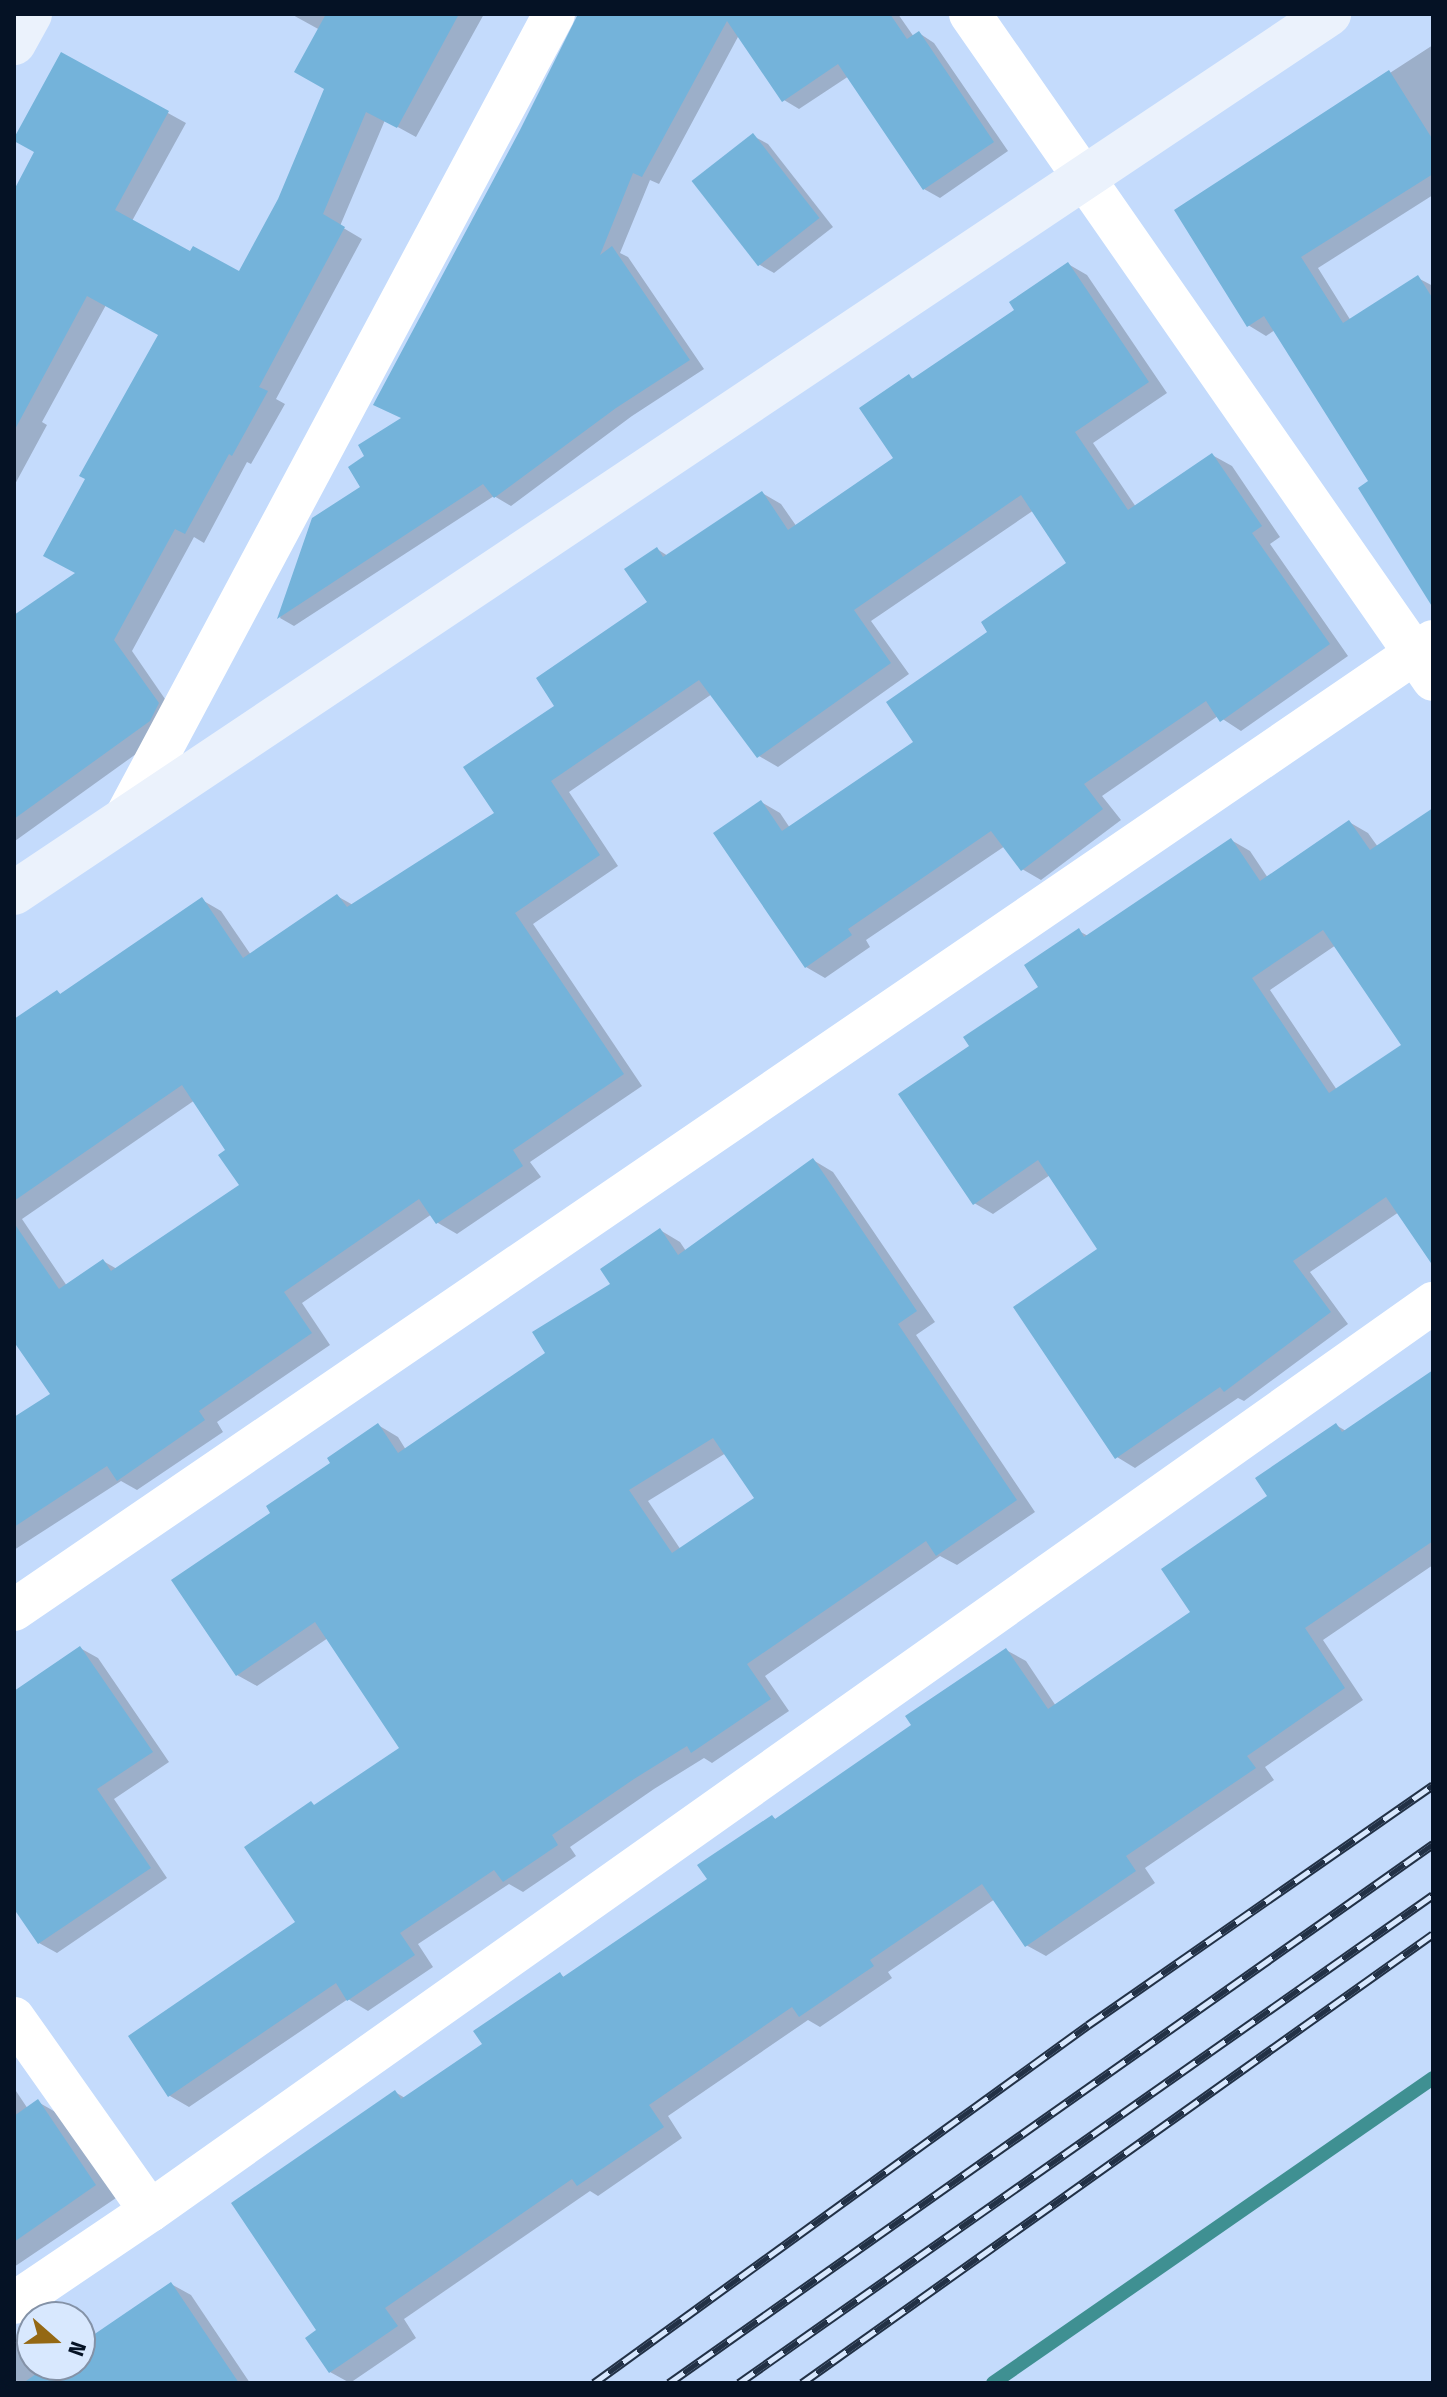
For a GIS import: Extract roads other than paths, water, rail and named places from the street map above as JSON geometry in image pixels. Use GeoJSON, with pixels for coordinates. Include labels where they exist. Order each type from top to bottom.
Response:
{"type":"FeatureCollection","features":[{"type":"Feature","properties":{"kind":"street"},"geometry":{"type":"LineString","coordinates":[[14,43],[30,14]]}},
{"type":"Feature","properties":{"kind":"street"},"geometry":{"type":"LineString","coordinates":[[126,816],[554,14]]}},
{"type":"Feature","properties":{"kind":"street"},"geometry":{"type":"LineString","coordinates":[[14,1610],[1427,658],[1083,179],[970,14]]}},
{"type":"Feature","properties":{"kind":"street"},"geometry":{"type":"LineString","coordinates":[[14,893],[1329,14]]}},
{"type":"Feature","properties":{"kind":"street"},"geometry":{"type":"LineString","coordinates":[[14,2303],[150,2211],[1433,1303]]}},
{"type":"Feature","properties":{"kind":"street"},"geometry":{"type":"LineString","coordinates":[[14,2018],[150,2211]]}},
{"type":"Feature","properties":{"kind":"waterway"},"geometry":{"type":"LineString","coordinates":[[993,2383],[1433,2078]]}},
{"type":"Feature","properties":{"kind":"railway"},"geometry":{"type":"LineString","coordinates":[[594,2383],[1088,2025],[1433,1785]]}},
{"type":"Feature","properties":{"kind":"railway"},"geometry":{"type":"LineString","coordinates":[[669,2383],[1433,1844]]}},
{"type":"Feature","properties":{"kind":"railway"},"geometry":{"type":"LineString","coordinates":[[739,2383],[1433,1895]]}},
{"type":"Feature","properties":{"kind":"railway"},"geometry":{"type":"LineString","coordinates":[[802,2383],[1433,1934]]}}]}
